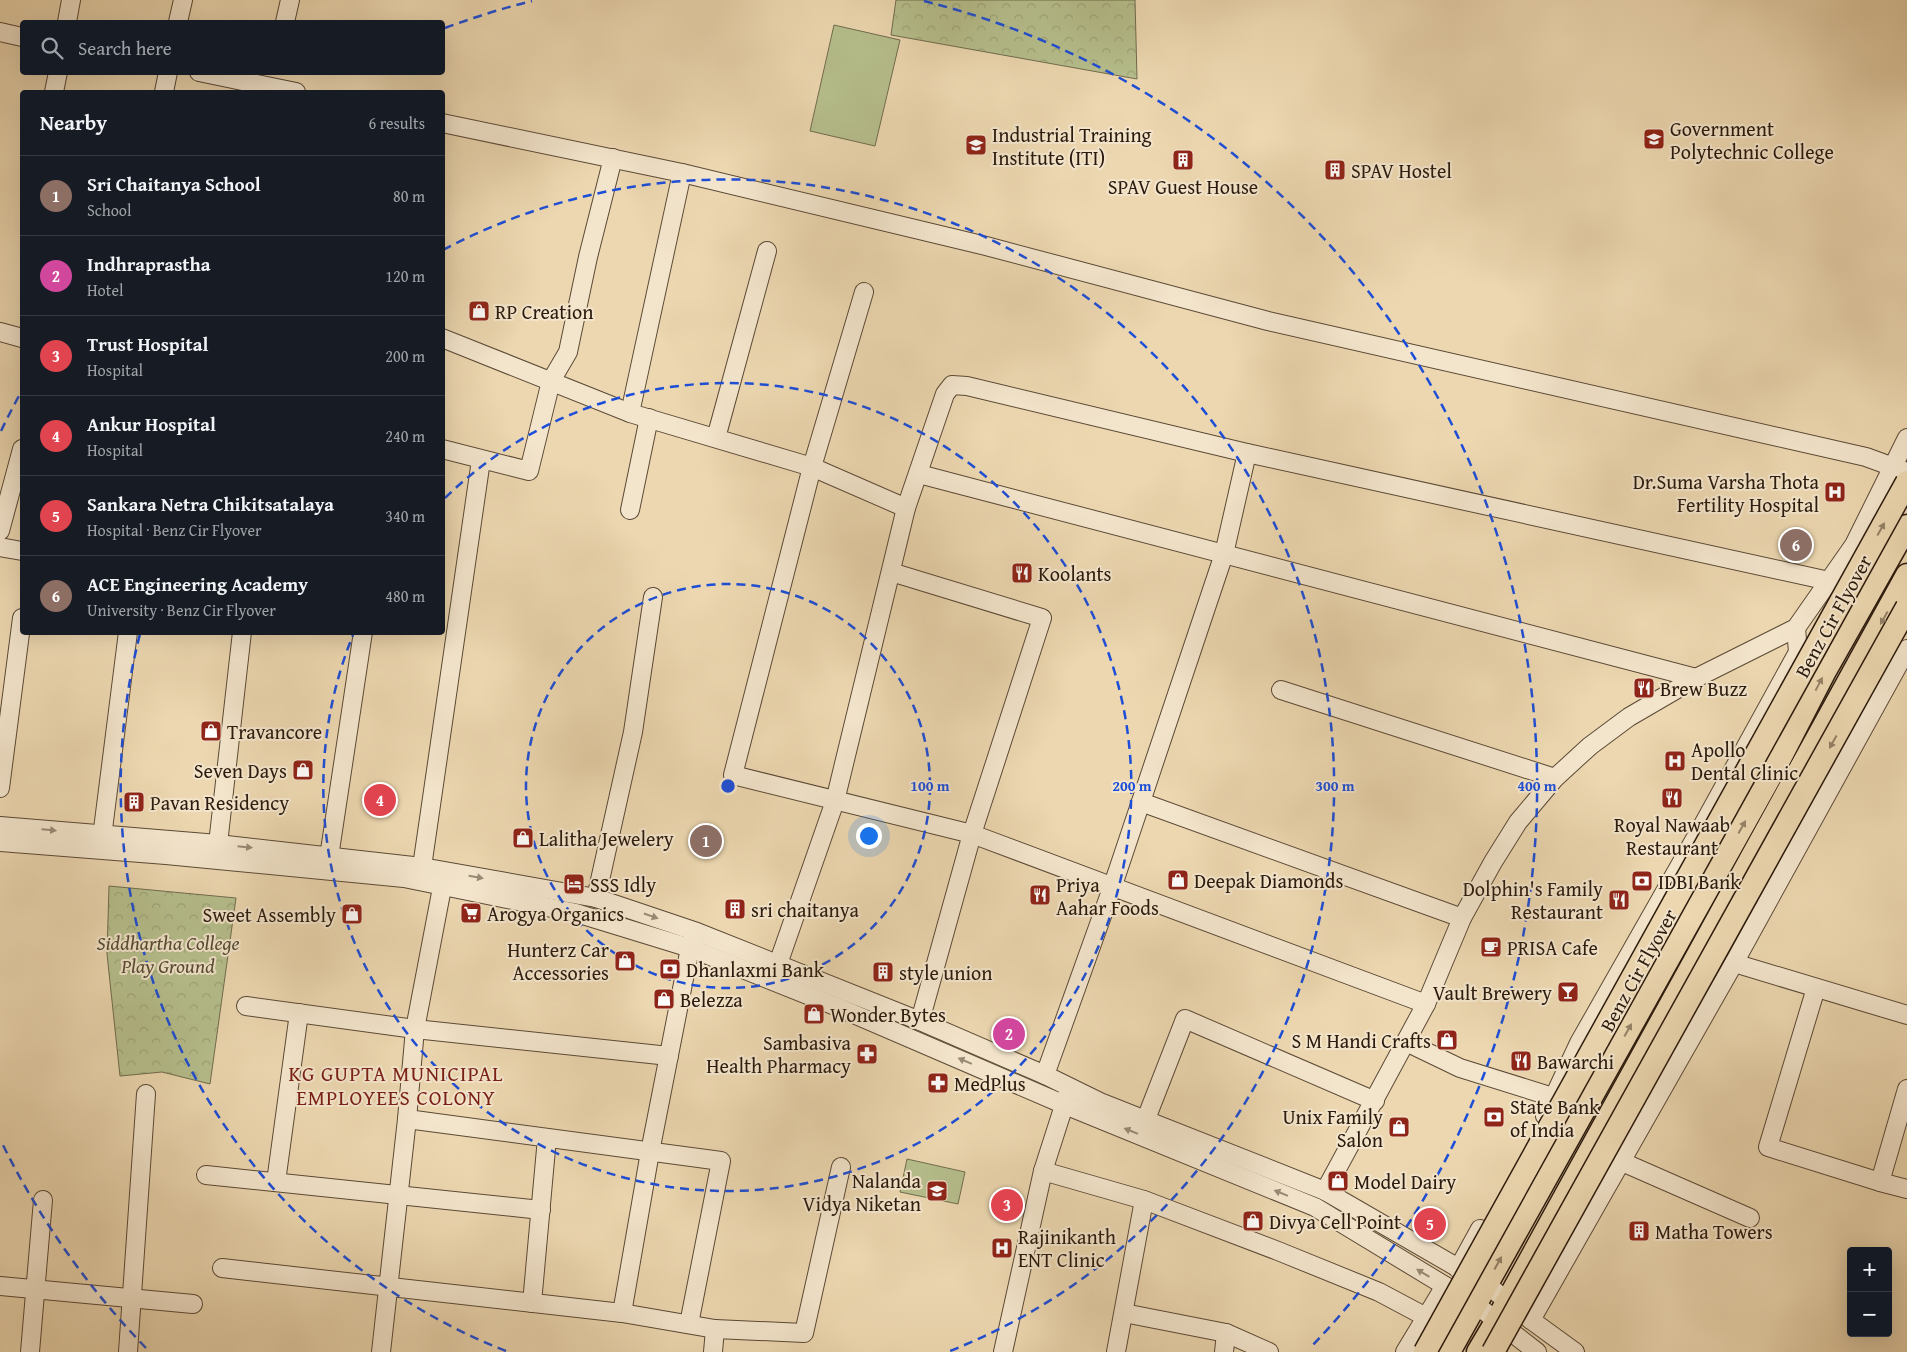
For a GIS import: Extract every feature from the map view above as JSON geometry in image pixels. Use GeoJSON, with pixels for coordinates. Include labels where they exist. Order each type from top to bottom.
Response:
{"type":"FeatureCollection","features":[{"type":"Feature","properties":{"kind":"main road","name":"Benz Cir Flyover"},"geometry":{"type":"LineString","coordinates":[[1425,1352],[1903,474]]}},
{"type":"Feature","properties":{"kind":"main road"},"geometry":{"type":"LineString","coordinates":[[1449,1352],[1907,526]]}},
{"type":"Feature","properties":{"kind":"main road"},"geometry":{"type":"LineString","coordinates":[[1478,1352],[1503,1311],[1907,575]]}},
{"type":"Feature","properties":{"kind":"main road"},"geometry":{"type":"LineString","coordinates":[[1492,1352],[1907,607]]}},
{"type":"Feature","properties":{"kind":"street"},"geometry":{"type":"LineString","coordinates":[[68,20],[71,0]]}},
{"type":"Feature","properties":{"kind":"street"},"geometry":{"type":"LineString","coordinates":[[178,20],[183,0]]}},
{"type":"Feature","properties":{"kind":"street"},"geometry":{"type":"LineString","coordinates":[[285,20],[290,0]]}},
{"type":"Feature","properties":{"kind":"street"},"geometry":{"type":"LineString","coordinates":[[0,32],[20,37]]}},
{"type":"Feature","properties":{"kind":"street"},"geometry":{"type":"LineString","coordinates":[[54,90],[57,75]]}},
{"type":"Feature","properties":{"kind":"street"},"geometry":{"type":"LineString","coordinates":[[164,90],[167,75]]}},
{"type":"Feature","properties":{"kind":"street"},"geometry":{"type":"LineString","coordinates":[[216,75],[269,84],[289,90]]}},
{"type":"Feature","properties":{"kind":"street"},"geometry":{"type":"LineString","coordinates":[[445,124],[682,173],[986,246],[1268,321],[1857,455],[1903,474]]}},
{"type":"Feature","properties":{"kind":"street"},"geometry":{"type":"LineString","coordinates":[[445,450],[529,472],[551,381],[568,352],[588,257],[613,158]]}},
{"type":"Feature","properties":{"kind":"street"},"geometry":{"type":"LineString","coordinates":[[630,413],[682,173]]}},
{"type":"Feature","properties":{"kind":"street"},"geometry":{"type":"LineString","coordinates":[[716,438],[767,251]]}},
{"type":"Feature","properties":{"kind":"street"},"geometry":{"type":"LineString","coordinates":[[864,292],[812,467],[733,776],[972,834],[1426,1004]]}},
{"type":"Feature","properties":{"kind":"street"},"geometry":{"type":"LineString","coordinates":[[0,332],[20,337]]}},
{"type":"Feature","properties":{"kind":"street"},"geometry":{"type":"LineString","coordinates":[[445,339],[630,413],[812,467],[906,508]]}},
{"type":"Feature","properties":{"kind":"street"},"geometry":{"type":"LineString","coordinates":[[778,964],[835,800],[906,508],[945,394],[952,385],[977,389],[1247,453],[1829,581]]}},
{"type":"Feature","properties":{"kind":"street"},"geometry":{"type":"LineString","coordinates":[[630,510],[649,418]]}},
{"type":"Feature","properties":{"kind":"street"},"geometry":{"type":"LineString","coordinates":[[1325,1191],[1426,1004],[1462,918],[1518,822],[1555,778],[1590,746],[1629,717],[1696,678],[1796,628],[1903,474],[1907,438]]}},
{"type":"Feature","properties":{"kind":"street"},"geometry":{"type":"LineString","coordinates":[[1045,1075],[1112,888],[1224,554],[1247,453]]}},
{"type":"Feature","properties":{"kind":"street"},"geometry":{"type":"LineString","coordinates":[[0,531],[20,456]]}},
{"type":"Feature","properties":{"kind":"street"},"geometry":{"type":"LineString","coordinates":[[422,867],[481,460]]}},
{"type":"Feature","properties":{"kind":"street"},"geometry":{"type":"LineString","coordinates":[[919,474],[1696,678]]}},
{"type":"Feature","properties":{"kind":"street"},"geometry":{"type":"LineString","coordinates":[[0,547],[20,551]]}},
{"type":"Feature","properties":{"kind":"street"},"geometry":{"type":"LineString","coordinates":[[891,572],[1042,618],[972,834],[920,1021]]}},
{"type":"Feature","properties":{"kind":"street"},"geometry":{"type":"LineString","coordinates":[[596,898],[633,732],[653,597]]}},
{"type":"Feature","properties":{"kind":"street"},"geometry":{"type":"LineString","coordinates":[[1458,1269],[1541,1124],[1579,1043],[1704,823],[1798,652],[1796,628]]}},
{"type":"Feature","properties":{"kind":"street"},"geometry":{"type":"LineString","coordinates":[[0,788],[20,633]]}},
{"type":"Feature","properties":{"kind":"street"},"geometry":{"type":"LineString","coordinates":[[101,842],[128,635]]}},
{"type":"Feature","properties":{"kind":"street"},"geometry":{"type":"LineString","coordinates":[[218,844],[242,635]]}},
{"type":"Feature","properties":{"kind":"street"},"geometry":{"type":"LineString","coordinates":[[329,857],[364,635]]}},
{"type":"Feature","properties":{"kind":"street"},"geometry":{"type":"LineString","coordinates":[[1531,1320],[1734,963],[1907,648]]}},
{"type":"Feature","properties":{"kind":"street"},"geometry":{"type":"LineString","coordinates":[[1281,690],[1555,778]]}},
{"type":"Feature","properties":{"kind":"street"},"geometry":{"type":"LineString","coordinates":[[1141,802],[1462,918]]}},
{"type":"Feature","properties":{"kind":"street"},"geometry":{"type":"LineString","coordinates":[[0,826],[101,842],[404,878],[444,878],[596,898],[697,932],[920,1021],[1045,1075],[1100,1102],[1146,1118],[1325,1191],[1486,1284],[1503,1311],[1516,1346],[1537,1352]]}},
{"type":"Feature","properties":{"kind":"street"},"geometry":{"type":"LineString","coordinates":[[0,842],[218,844],[422,867],[444,878],[576,913],[690,948],[835,1006],[1065,1105],[1315,1207],[1475,1304],[1531,1320],[1575,1352]]}},
{"type":"Feature","properties":{"kind":"street"},"geometry":{"type":"LineString","coordinates":[[381,1352],[415,1029],[444,878]]}},
{"type":"Feature","properties":{"kind":"street"},"geometry":{"type":"LineString","coordinates":[[622,1313],[650,1152],[690,948],[697,932]]}},
{"type":"Feature","properties":{"kind":"street"},"geometry":{"type":"LineString","coordinates":[[1734,963],[1907,1015]]}},
{"type":"Feature","properties":{"kind":"street"},"geometry":{"type":"LineString","coordinates":[[1816,988],[1768,1147],[1907,1189]]}},
{"type":"Feature","properties":{"kind":"street"},"geometry":{"type":"LineString","coordinates":[[246,1006],[415,1029],[669,1056]]}},
{"type":"Feature","properties":{"kind":"street"},"geometry":{"type":"LineString","coordinates":[[276,1182],[299,1013]]}},
{"type":"Feature","properties":{"kind":"street"},"geometry":{"type":"LineString","coordinates":[[1146,1118],[1184,1019],[1375,1100]]}},
{"type":"Feature","properties":{"kind":"street"},"geometry":{"type":"LineString","coordinates":[[1406,1042],[1460,1068],[1554,1097]]}},
{"type":"Feature","properties":{"kind":"street"},"geometry":{"type":"LineString","coordinates":[[1003,1352],[1043,1171],[1065,1105],[1069,1087]]}},
{"type":"Feature","properties":{"kind":"street"},"geometry":{"type":"LineString","coordinates":[[1880,1182],[1907,1089]]}},
{"type":"Feature","properties":{"kind":"street"},"geometry":{"type":"LineString","coordinates":[[128,1352],[146,1094]]}},
{"type":"Feature","properties":{"kind":"street"},"geometry":{"type":"LineString","coordinates":[[407,1119],[721,1161],[689,1324]]}},
{"type":"Feature","properties":{"kind":"street"},"geometry":{"type":"LineString","coordinates":[[532,1303],[547,1138]]}},
{"type":"Feature","properties":{"kind":"street"},"geometry":{"type":"LineString","coordinates":[[1620,1161],[1750,1218]]}},
{"type":"Feature","properties":{"kind":"street"},"geometry":{"type":"LineString","coordinates":[[222,1268],[622,1313],[715,1329],[804,1333],[841,1168]]}},
{"type":"Feature","properties":{"kind":"street"},"geometry":{"type":"LineString","coordinates":[[1043,1171],[1144,1200],[1378,1292],[1426,1317]]}},
{"type":"Feature","properties":{"kind":"street"},"geometry":{"type":"LineString","coordinates":[[206,1175],[541,1210]]}},
{"type":"Feature","properties":{"kind":"street"},"geometry":{"type":"LineString","coordinates":[[30,1352],[43,1200]]}},
{"type":"Feature","properties":{"kind":"street"},"geometry":{"type":"LineString","coordinates":[[1116,1352],[1144,1200]]}},
{"type":"Feature","properties":{"kind":"street"},"geometry":{"type":"LineString","coordinates":[[0,1286],[193,1304]]}},
{"type":"Feature","properties":{"kind":"street"},"geometry":{"type":"LineString","coordinates":[[1405,1352],[1444,1286]]}},
{"type":"Feature","properties":{"kind":"street"},"geometry":{"type":"LineString","coordinates":[[1124,1313],[1226,1333],[1269,1352]]}},
{"type":"Feature","properties":{"kind":"street"},"geometry":{"type":"LineString","coordinates":[[713,1352],[715,1329]]}},
{"type":"Feature","properties":{"kind":"street"},"geometry":{"type":"LineString","coordinates":[[1224,1352],[1226,1333]]}},
{"type":"Feature","properties":{"kind":"green space"},"geometry":{"type":"Polygon","coordinates":[[[896,0],[1135,0],[1137,79],[891,35],[896,0]]]}},
{"type":"Feature","properties":{"kind":"green space"},"geometry":{"type":"Polygon","coordinates":[[[834,25],[900,40],[875,146],[810,131],[834,25]]]}},
{"type":"Feature","properties":{"kind":"green space","name":"Siddhartha College Play Ground"},"geometry":{"type":"Polygon","coordinates":[[[109,886],[236,898],[210,1084],[162,1072],[120,1076],[107,954],[109,886]]]}},
{"type":"Feature","properties":{"kind":"green space"},"geometry":{"type":"Polygon","coordinates":[[[907,1159],[965,1172],[958,1204],[900,1192],[907,1159]]]}},
{"type":"Feature","properties":{"kind":"place","name":"Government Polytechnic College"},"geometry":{"type":"Point","coordinates":[1654,139]}},
{"type":"Feature","properties":{"kind":"place","name":"Industrial Training Institute (ITI)"},"geometry":{"type":"Point","coordinates":[976,145]}},
{"type":"Feature","properties":{"kind":"place","name":"SPAV Guest House"},"geometry":{"type":"Point","coordinates":[1183,160]}},
{"type":"Feature","properties":{"kind":"place","name":"SPAV Hostel"},"geometry":{"type":"Point","coordinates":[1335,170]}},
{"type":"Feature","properties":{"kind":"place","name":"RP Creation"},"geometry":{"type":"Point","coordinates":[479,311]}},
{"type":"Feature","properties":{"kind":"place","name":"Dr.Suma Varsha Thota Fertility Hospital"},"geometry":{"type":"Point","coordinates":[1835,492]}},
{"type":"Feature","properties":{"kind":"place","name":"ACE Engineering Academy"},"geometry":{"type":"Point","coordinates":[1796,545]}},
{"type":"Feature","properties":{"kind":"place","name":"Koolants"},"geometry":{"type":"Point","coordinates":[1022,573]}},
{"type":"Feature","properties":{"kind":"place","name":"Brew Buzz"},"geometry":{"type":"Point","coordinates":[1644,688]}},
{"type":"Feature","properties":{"kind":"place","name":"Travancore"},"geometry":{"type":"Point","coordinates":[211,731]}},
{"type":"Feature","properties":{"kind":"place","name":"Apollo Dental Clinic"},"geometry":{"type":"Point","coordinates":[1675,761]}},
{"type":"Feature","properties":{"kind":"place","name":"Seven Days"},"geometry":{"type":"Point","coordinates":[303,770]}},
{"type":"Feature","properties":{"kind":"place","name":"Royal Nawaab Restaurant"},"geometry":{"type":"Point","coordinates":[1672,798]}},
{"type":"Feature","properties":{"kind":"place","name":"Ankur Hospital"},"geometry":{"type":"Point","coordinates":[380,800]}},
{"type":"Feature","properties":{"kind":"place","name":"Pavan Residency"},"geometry":{"type":"Point","coordinates":[134,802]}},
{"type":"Feature","properties":{"kind":"place","name":"Lalitha Jewelery"},"geometry":{"type":"Point","coordinates":[523,838]}},
{"type":"Feature","properties":{"kind":"place","name":"Sri Chaitanya School"},"geometry":{"type":"Point","coordinates":[706,841]}},
{"type":"Feature","properties":{"kind":"place","name":"Deepak Diamonds"},"geometry":{"type":"Point","coordinates":[1178,880]}},
{"type":"Feature","properties":{"kind":"place","name":"IDBI Bank"},"geometry":{"type":"Point","coordinates":[1642,881]}},
{"type":"Feature","properties":{"kind":"place","name":"SSS Idly"},"geometry":{"type":"Point","coordinates":[574,884]}},
{"type":"Feature","properties":{"kind":"place","name":"Priya Aahar Foods"},"geometry":{"type":"Point","coordinates":[1040,895]}},
{"type":"Feature","properties":{"kind":"place","name":"Dolphin's Family Restaurant"},"geometry":{"type":"Point","coordinates":[1619,900]}},
{"type":"Feature","properties":{"kind":"place","name":"sri chaitanya"},"geometry":{"type":"Point","coordinates":[735,909]}},
{"type":"Feature","properties":{"kind":"place","name":"Arogya Organics"},"geometry":{"type":"Point","coordinates":[471,913]}},
{"type":"Feature","properties":{"kind":"place","name":"Sweet Assembly"},"geometry":{"type":"Point","coordinates":[352,914]}},
{"type":"Feature","properties":{"kind":"place","name":"PRISA Cafe"},"geometry":{"type":"Point","coordinates":[1491,947]}},
{"type":"Feature","properties":{"kind":"place","name":"Hunterz Car Accessories"},"geometry":{"type":"Point","coordinates":[625,961]}},
{"type":"Feature","properties":{"kind":"place","name":"Dhanlaxmi Bank"},"geometry":{"type":"Point","coordinates":[670,969]}},
{"type":"Feature","properties":{"kind":"place","name":"style union"},"geometry":{"type":"Point","coordinates":[883,972]}},
{"type":"Feature","properties":{"kind":"place","name":"Vault Brewery"},"geometry":{"type":"Point","coordinates":[1568,992]}},
{"type":"Feature","properties":{"kind":"place","name":"Belezza"},"geometry":{"type":"Point","coordinates":[664,999]}},
{"type":"Feature","properties":{"kind":"place","name":"Wonder Bytes"},"geometry":{"type":"Point","coordinates":[814,1014]}},
{"type":"Feature","properties":{"kind":"place","name":"Indhraprastha"},"geometry":{"type":"Point","coordinates":[1009,1034]}},
{"type":"Feature","properties":{"kind":"place","name":"S M Handi Crafts"},"geometry":{"type":"Point","coordinates":[1447,1040]}},
{"type":"Feature","properties":{"kind":"place","name":"Sambasiva Health Pharmacy"},"geometry":{"type":"Point","coordinates":[867,1054]}},
{"type":"Feature","properties":{"kind":"place","name":"Bawarchi"},"geometry":{"type":"Point","coordinates":[1521,1061]}},
{"type":"Feature","properties":{"kind":"place","name":"MedPlus"},"geometry":{"type":"Point","coordinates":[938,1083]}},
{"type":"Feature","properties":{"kind":"place","name":"State Bank of India"},"geometry":{"type":"Point","coordinates":[1494,1117]}},
{"type":"Feature","properties":{"kind":"place","name":"Unix Family Salon"},"geometry":{"type":"Point","coordinates":[1399,1127]}},
{"type":"Feature","properties":{"kind":"place","name":"Model Dairy"},"geometry":{"type":"Point","coordinates":[1338,1181]}},
{"type":"Feature","properties":{"kind":"place","name":"Nalanda Vidya Niketan"},"geometry":{"type":"Point","coordinates":[937,1191]}},
{"type":"Feature","properties":{"kind":"place","name":"Trust Hospital"},"geometry":{"type":"Point","coordinates":[1007,1205]}},
{"type":"Feature","properties":{"kind":"place","name":"Divya Cell Point"},"geometry":{"type":"Point","coordinates":[1253,1221]}},
{"type":"Feature","properties":{"kind":"place","name":"Sankara Netra Chikitsatalaya"},"geometry":{"type":"Point","coordinates":[1430,1224]}},
{"type":"Feature","properties":{"kind":"place","name":"Matha Towers"},"geometry":{"type":"Point","coordinates":[1639,1231]}},
{"type":"Feature","properties":{"kind":"place","name":"Rajinikanth ENT Clinic"},"geometry":{"type":"Point","coordinates":[1002,1248]}},
{"type":"Feature","properties":{"kind":"district","name":"KG GUPTA MUNICIPAL EMPLOYEES COLONY"},"geometry":{"type":"Point","coordinates":[396,1085]}}]}
